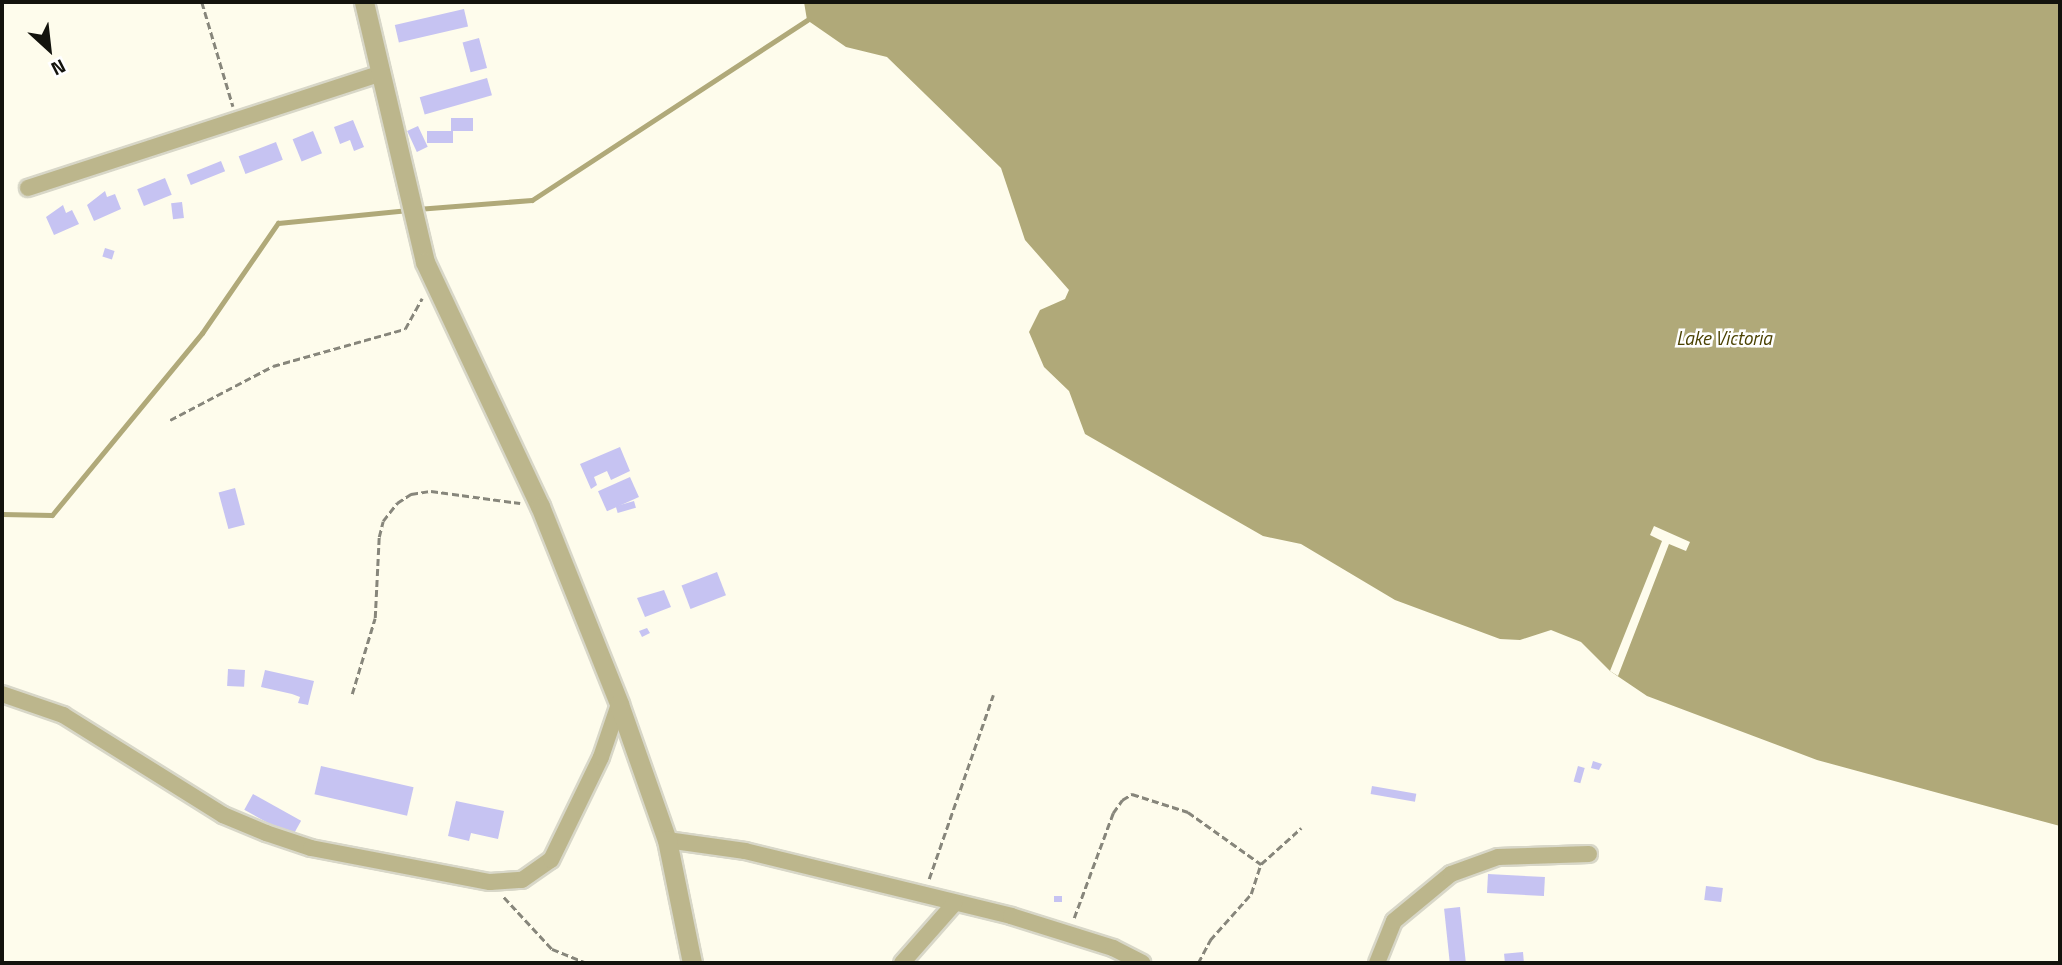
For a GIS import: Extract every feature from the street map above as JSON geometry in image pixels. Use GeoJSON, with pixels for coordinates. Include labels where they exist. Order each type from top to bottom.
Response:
{"type":"FeatureCollection","features":[{"type":"Feature","properties":{"kind":"street"},"geometry":{"type":"LineString","coordinates":[[364,2],[425,262],[540,506],[619,704],[667,840],[692,963]]}},
{"type":"Feature","properties":{"kind":"street"},"geometry":{"type":"LineString","coordinates":[[29,188],[381,73]]}},
{"type":"Feature","properties":{"kind":"street"},"geometry":{"type":"LineString","coordinates":[[2,694],[63,715],[223,815],[266,833],[311,848],[490,882],[522,880],[551,860],[601,757],[619,704]]}},
{"type":"Feature","properties":{"kind":"street"},"geometry":{"type":"LineString","coordinates":[[667,840],[745,851],[923,895],[1067,933],[1113,948],[1143,963]]}},
{"type":"Feature","properties":{"kind":"street"},"geometry":{"type":"LineString","coordinates":[[1377,963],[1394,921],[1451,874],[1498,857],[1589,854]]}},
{"type":"Feature","properties":{"kind":"street"},"geometry":{"type":"LineString","coordinates":[[902,963],[954,904]]}},
{"type":"Feature","properties":{"kind":"path"},"geometry":{"type":"LineString","coordinates":[[202,2],[236,120]]}},
{"type":"Feature","properties":{"kind":"path"},"geometry":{"type":"LineString","coordinates":[[170,421],[273,366],[405,329],[435,282]]}},
{"type":"Feature","properties":{"kind":"path"},"geometry":{"type":"LineString","coordinates":[[352,694],[375,618],[379,537],[383,521],[397,503],[411,494],[431,491],[540,506]]}},
{"type":"Feature","properties":{"kind":"path"},"geometry":{"type":"LineString","coordinates":[[923,895],[993,695]]}},
{"type":"Feature","properties":{"kind":"path"},"geometry":{"type":"LineString","coordinates":[[1067,933],[1114,813],[1132,794],[1188,811],[1261,864]]}},
{"type":"Feature","properties":{"kind":"path"},"geometry":{"type":"LineString","coordinates":[[1198,963],[1210,940],[1251,894],[1261,864],[1301,828]]}},
{"type":"Feature","properties":{"kind":"path"},"geometry":{"type":"LineString","coordinates":[[490,882],[548,945],[587,963]]}},
{"type":"Feature","properties":{"kind":"water","name":"Lake Victoria"},"geometry":{"type":"Polygon","coordinates":[[[804,2],[2060,2],[2060,826],[1817,760],[1647,696],[1610,671],[1581,642],[1551,630],[1520,640],[1500,639],[1395,600],[1301,544],[1263,536],[1085,434],[1069,391],[1044,367],[1029,332],[1040,310],[1065,299],[1069,290],[1025,240],[1001,168],[887,57],[846,47],[807,20],[804,2]]]}},
{"type":"Feature","properties":{"kind":"pier"},"geometry":{"type":"Polygon","coordinates":[[[1654,526],[1690,542],[1686,551],[1669,544],[1618,676],[1610,671],[1662,541],[1650,535],[1654,526]]]}},
{"type":"Feature","properties":{"kind":"building"},"geometry":{"type":"Polygon","coordinates":[[[464,9],[468,27],[399,43],[395,25],[464,9]]]}},
{"type":"Feature","properties":{"kind":"building"},"geometry":{"type":"Polygon","coordinates":[[[479,38],[487,68],[471,72],[463,42],[479,38]]]}},
{"type":"Feature","properties":{"kind":"building"},"geometry":{"type":"Polygon","coordinates":[[[487,78],[492,95],[425,115],[420,97],[487,78]]]}},
{"type":"Feature","properties":{"kind":"building"},"geometry":{"type":"Polygon","coordinates":[[[451,118],[473,118],[473,131],[453,131],[453,143],[427,143],[427,131],[451,131],[451,118]]]}},
{"type":"Feature","properties":{"kind":"building"},"geometry":{"type":"Polygon","coordinates":[[[353,120],[364,147],[354,151],[350,140],[340,144],[334,127],[353,120]]]}},
{"type":"Feature","properties":{"kind":"building"},"geometry":{"type":"Polygon","coordinates":[[[418,126],[428,147],[417,152],[407,131],[418,126]]]}},
{"type":"Feature","properties":{"kind":"building"},"geometry":{"type":"Polygon","coordinates":[[[313,131],[322,153],[302,161],[293,139],[313,131]]]}},
{"type":"Feature","properties":{"kind":"building"},"geometry":{"type":"Polygon","coordinates":[[[276,142],[283,160],[245,174],[239,156],[276,142]]]}},
{"type":"Feature","properties":{"kind":"building"},"geometry":{"type":"Polygon","coordinates":[[[221,161],[225,171],[191,185],[187,175],[221,161]]]}},
{"type":"Feature","properties":{"kind":"building"},"geometry":{"type":"Polygon","coordinates":[[[165,178],[172,195],[144,206],[137,189],[165,178]]]}},
{"type":"Feature","properties":{"kind":"building"},"geometry":{"type":"Polygon","coordinates":[[[105,191],[107,197],[115,194],[121,209],[94,221],[87,205],[105,191]]]}},
{"type":"Feature","properties":{"kind":"building"},"geometry":{"type":"Polygon","coordinates":[[[182,202],[184,218],[173,219],[171,203],[182,202]]]}},
{"type":"Feature","properties":{"kind":"building"},"geometry":{"type":"Polygon","coordinates":[[[63,205],[66,213],[72,210],[79,224],[54,235],[46,217],[63,205]]]}},
{"type":"Feature","properties":{"kind":"building"},"geometry":{"type":"Polygon","coordinates":[[[105,248],[115,251],[112,260],[102,257],[105,248]]]}},
{"type":"Feature","properties":{"kind":"building"},"geometry":{"type":"Polygon","coordinates":[[[620,447],[630,471],[611,480],[607,471],[594,477],[597,485],[591,489],[580,464],[620,447]]]}},
{"type":"Feature","properties":{"kind":"building"},"geometry":{"type":"Polygon","coordinates":[[[630,477],[639,497],[607,511],[598,491],[630,477]]]}},
{"type":"Feature","properties":{"kind":"building"},"geometry":{"type":"Polygon","coordinates":[[[235,488],[245,525],[228,529],[219,492],[235,488]]]}},
{"type":"Feature","properties":{"kind":"building"},"geometry":{"type":"Polygon","coordinates":[[[634,501],[636,508],[618,513],[616,506],[634,501]]]}},
{"type":"Feature","properties":{"kind":"building"},"geometry":{"type":"Polygon","coordinates":[[[717,572],[726,595],[690,609],[682,586],[717,572]]]}},
{"type":"Feature","properties":{"kind":"building"},"geometry":{"type":"Polygon","coordinates":[[[664,590],[671,607],[645,617],[637,598],[664,590]]]}},
{"type":"Feature","properties":{"kind":"building"},"geometry":{"type":"Polygon","coordinates":[[[647,628],[650,633],[642,637],[639,631],[647,628]]]}},
{"type":"Feature","properties":{"kind":"building"},"geometry":{"type":"Polygon","coordinates":[[[228,669],[245,670],[244,687],[227,686],[228,669]]]}},
{"type":"Feature","properties":{"kind":"building"},"geometry":{"type":"Polygon","coordinates":[[[265,670],[314,681],[308,705],[298,703],[300,697],[261,687],[265,670]]]}},
{"type":"Feature","properties":{"kind":"building"},"geometry":{"type":"Polygon","coordinates":[[[1593,761],[1602,764],[1599,770],[1591,768],[1593,761]]]}},
{"type":"Feature","properties":{"kind":"building"},"geometry":{"type":"Polygon","coordinates":[[[321,766],[414,787],[407,816],[314,794],[321,766]]]}},
{"type":"Feature","properties":{"kind":"building"},"geometry":{"type":"Polygon","coordinates":[[[1578,766],[1585,768],[1580,783],[1574,781],[1578,766]]]}},
{"type":"Feature","properties":{"kind":"building"},"geometry":{"type":"Polygon","coordinates":[[[1372,786],[1416,794],[1415,802],[1371,794],[1372,786]]]}},
{"type":"Feature","properties":{"kind":"building"},"geometry":{"type":"Polygon","coordinates":[[[253,794],[301,821],[292,836],[244,810],[253,794]]]}},
{"type":"Feature","properties":{"kind":"building"},"geometry":{"type":"Polygon","coordinates":[[[456,801],[504,811],[498,839],[471,833],[469,841],[448,836],[456,801]]]}},
{"type":"Feature","properties":{"kind":"building"},"geometry":{"type":"Polygon","coordinates":[[[1488,874],[1545,877],[1544,896],[1487,893],[1488,874]]]}},
{"type":"Feature","properties":{"kind":"building"},"geometry":{"type":"Polygon","coordinates":[[[1706,886],[1723,888],[1721,902],[1704,900],[1706,886]]]}},
{"type":"Feature","properties":{"kind":"building"},"geometry":{"type":"Polygon","coordinates":[[[1054,896],[1062,896],[1062,902],[1054,902],[1054,896]]]}},
{"type":"Feature","properties":{"kind":"building"},"geometry":{"type":"Polygon","coordinates":[[[1460,907],[1466,963],[1450,963],[1444,909],[1460,907]]]}},
{"type":"Feature","properties":{"kind":"building"},"geometry":{"type":"Polygon","coordinates":[[[1523,952],[1524,963],[1505,963],[1504,954],[1523,952]]]}},
{"type":"Feature","properties":{"kind":"waterway"},"geometry":{"type":"LineString","coordinates":[[417,209],[532,200],[807,20]]}},
{"type":"Feature","properties":{"kind":"waterway"},"geometry":{"type":"LineString","coordinates":[[2,514],[52,515],[202,333],[278,223],[408,210]]}}]}
